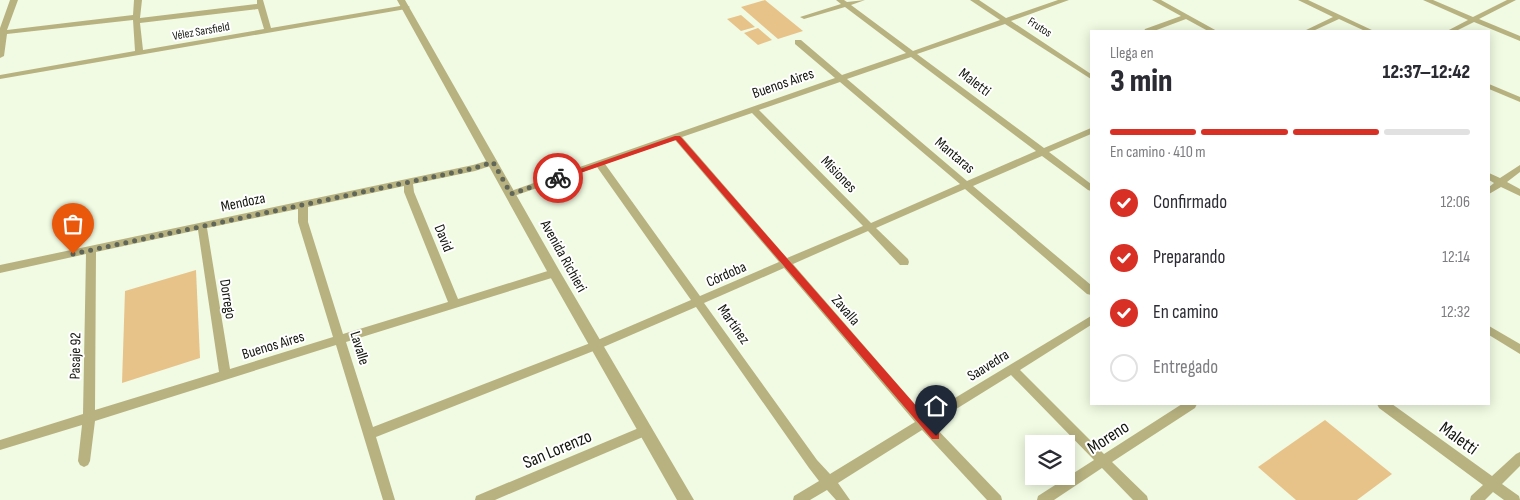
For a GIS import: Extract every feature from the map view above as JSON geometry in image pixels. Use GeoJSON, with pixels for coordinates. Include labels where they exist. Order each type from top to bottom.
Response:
{"type":"FeatureCollection","features":[{"type":"Feature","properties":{"kind":"street"},"geometry":{"type":"LineString","coordinates":[[0,56],[2,33],[14,0]]}},
{"type":"Feature","properties":{"kind":"street"},"geometry":{"type":"LineString","coordinates":[[138,0],[136,19],[139,53]]}},
{"type":"Feature","properties":{"kind":"street"},"geometry":{"type":"LineString","coordinates":[[804,17],[843,2],[861,0]]}},
{"type":"Feature","properties":{"kind":"street","name":"Frutos"},"geometry":{"type":"LineString","coordinates":[[974,0],[1090,76]]}},
{"type":"Feature","properties":{"kind":"street","name":"Buenos Aires"},"geometry":{"type":"LineString","coordinates":[[511,194],[1065,0]]}},
{"type":"Feature","properties":{"kind":"street"},"geometry":{"type":"LineString","coordinates":[[1156,0],[1212,30]]}},
{"type":"Feature","properties":{"kind":"street"},"geometry":{"type":"LineString","coordinates":[[1302,0],[1368,30]]}},
{"type":"Feature","properties":{"kind":"street"},"geometry":{"type":"LineString","coordinates":[[1427,0],[1520,39]]}},
{"type":"Feature","properties":{"kind":"street"},"geometry":{"type":"LineString","coordinates":[[1453,30],[1512,0]]}},
{"type":"Feature","properties":{"kind":"street","name":"Maletti"},"geometry":{"type":"LineString","coordinates":[[843,2],[909,54],[1090,187]]}},
{"type":"Feature","properties":{"kind":"street"},"geometry":{"type":"LineString","coordinates":[[2,33],[136,19],[261,3],[268,31]]}},
{"type":"Feature","properties":{"kind":"street","name":"Vélez Sarsfield"},"geometry":{"type":"LineString","coordinates":[[0,77],[268,31],[403,4]]}},
{"type":"Feature","properties":{"kind":"street","name":"Avenida Richieri"},"geometry":{"type":"LineString","coordinates":[[403,4],[511,194],[554,274],[686,500]]}},
{"type":"Feature","properties":{"kind":"street"},"geometry":{"type":"LineString","coordinates":[[1151,30],[1186,16]]}},
{"type":"Feature","properties":{"kind":"street"},"geometry":{"type":"LineString","coordinates":[[1310,30],[1338,17]]}},
{"type":"Feature","properties":{"kind":"street","name":"Mantaras"},"geometry":{"type":"LineString","coordinates":[[798,42],[1090,290]]}},
{"type":"Feature","properties":{"kind":"street"},"geometry":{"type":"LineString","coordinates":[[1490,86],[1520,100]]}},
{"type":"Feature","properties":{"kind":"street","name":"Misiones"},"geometry":{"type":"LineString","coordinates":[[753,109],[904,262]]}},
{"type":"Feature","properties":{"kind":"street","name":"Córdoba"},"geometry":{"type":"LineString","coordinates":[[369,434],[597,345],[1090,131]]}},
{"type":"Feature","properties":{"kind":"street","name":"Zavalla"},"geometry":{"type":"LineString","coordinates":[[677,137],[924,424],[996,500]]}},
{"type":"Feature","properties":{"kind":"street","name":"Mendoza"},"geometry":{"type":"LineString","coordinates":[[0,269],[303,205],[493,162]]}},
{"type":"Feature","properties":{"kind":"street","name":"Martínez"},"geometry":{"type":"LineString","coordinates":[[600,164],[827,481],[844,500]]}},
{"type":"Feature","properties":{"kind":"street"},"geometry":{"type":"LineString","coordinates":[[1490,190],[1520,168]]}},
{"type":"Feature","properties":{"kind":"street"},"geometry":{"type":"LineString","coordinates":[[1490,177],[1520,192]]}},
{"type":"Feature","properties":{"kind":"street","name":"David"},"geometry":{"type":"LineString","coordinates":[[408,182],[409,192],[455,305]]}},
{"type":"Feature","properties":{"kind":"street","name":"Lavalle"},"geometry":{"type":"LineString","coordinates":[[303,205],[303,222],[389,500]]}},
{"type":"Feature","properties":{"kind":"street","name":"Dorrego"},"geometry":{"type":"LineString","coordinates":[[202,226],[225,376]]}},
{"type":"Feature","properties":{"kind":"street","name":"Pasaje 92"},"geometry":{"type":"LineString","coordinates":[[84,461],[89,418],[91,250]]}},
{"type":"Feature","properties":{"kind":"street","name":"Buenos Aires"},"geometry":{"type":"LineString","coordinates":[[0,445],[554,274]]}},
{"type":"Feature","properties":{"kind":"street","name":"Saavedra"},"geometry":{"type":"LineString","coordinates":[[799,500],[1090,321]]}},
{"type":"Feature","properties":{"kind":"street"},"geometry":{"type":"LineString","coordinates":[[1490,331],[1520,350]]}},
{"type":"Feature","properties":{"kind":"street"},"geometry":{"type":"LineString","coordinates":[[1012,369],[1142,500]]}},
{"type":"Feature","properties":{"kind":"street","name":"Moreno"},"geometry":{"type":"LineString","coordinates":[[1043,500],[1189,405]]}},
{"type":"Feature","properties":{"kind":"street","name":"Maletti"},"geometry":{"type":"LineString","coordinates":[[1384,405],[1514,500]]}},
{"type":"Feature","properties":{"kind":"street","name":"San Lorenzo"},"geometry":{"type":"LineString","coordinates":[[482,500],[646,430]]}},
{"type":"Feature","properties":{"kind":"street"},"geometry":{"type":"LineString","coordinates":[[1476,500],[1520,458]]}},
{"type":"Feature","properties":{"kind":"shaded area"},"geometry":{"type":"Polygon","coordinates":[[[765,0],[803,31],[778,39],[741,7],[765,0]]]}},
{"type":"Feature","properties":{"kind":"shaded area"},"geometry":{"type":"Polygon","coordinates":[[[741,15],[755,27],[741,31],[727,19],[741,15]]]}},
{"type":"Feature","properties":{"kind":"shaded area"},"geometry":{"type":"Polygon","coordinates":[[[758,28],[772,40],[758,45],[744,33],[758,28]]]}},
{"type":"Feature","properties":{"kind":"shaded area"},"geometry":{"type":"Polygon","coordinates":[[[196,270],[200,358],[122,383],[125,291],[196,270]]]}},
{"type":"Feature","properties":{"kind":"shaded area"},"geometry":{"type":"Polygon","coordinates":[[[1325,420],[1392,474],[1357,500],[1296,500],[1258,467],[1325,420]]]}},
{"type":"Feature","properties":{"kind":"way so far"},"geometry":{"type":"LineString","coordinates":[[73,254],[475,168],[493,162],[511,194],[558,178]]}},
{"type":"Feature","properties":{"kind":"route"},"geometry":{"type":"LineString","coordinates":[[558,178],[677,137],[936,436]]}}]}
